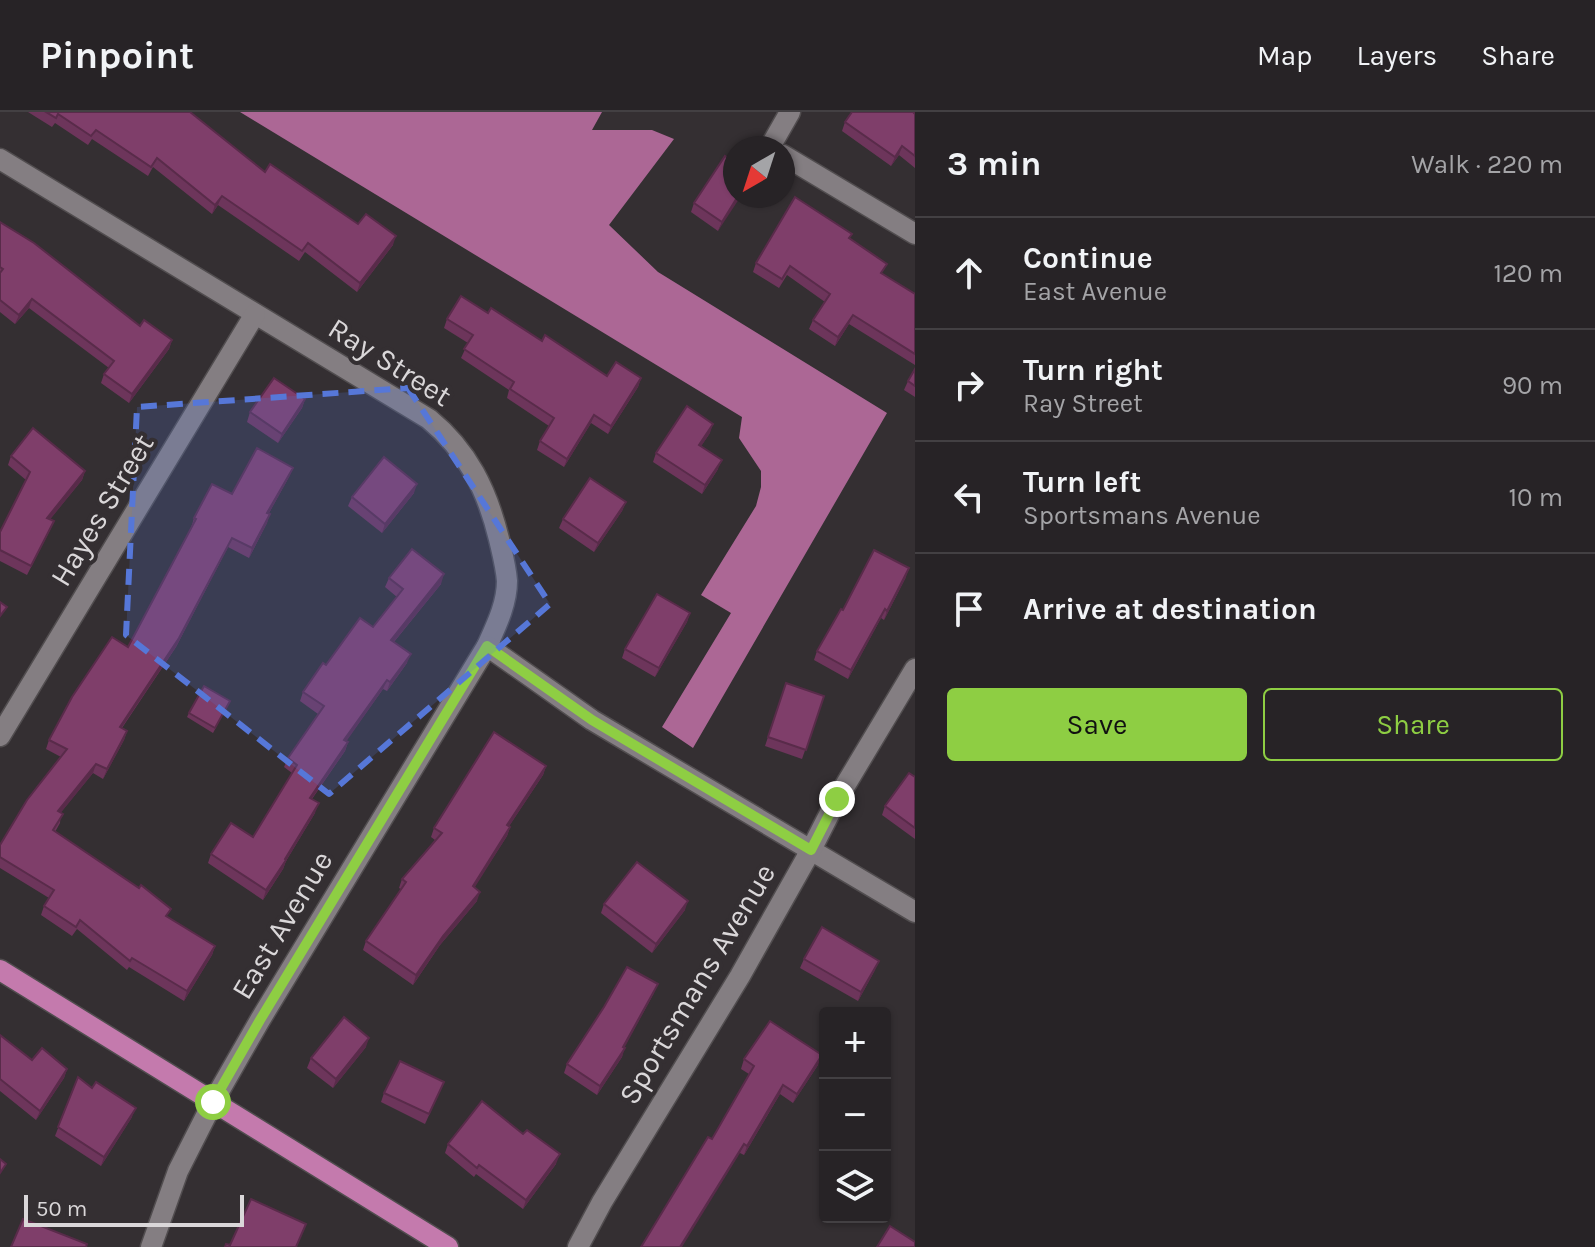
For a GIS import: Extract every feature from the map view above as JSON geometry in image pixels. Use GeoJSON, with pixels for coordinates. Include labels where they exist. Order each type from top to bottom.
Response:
{"type":"FeatureCollection","features":[{"type":"Feature","properties":{"kind":"main road"},"geometry":{"type":"LineString","coordinates":[[0,970],[448,1247]]}},
{"type":"Feature","properties":{"kind":"street"},"geometry":{"type":"LineString","coordinates":[[781,136],[790,112]]}},
{"type":"Feature","properties":{"kind":"street","name":"Ray Street"},"geometry":{"type":"LineString","coordinates":[[0,159],[446,432],[470,462],[489,502],[503,556],[507,582],[504,603],[487,646]]}},
{"type":"Feature","properties":{"kind":"street"},"geometry":{"type":"LineString","coordinates":[[795,162],[915,234]]}},
{"type":"Feature","properties":{"kind":"street","name":"Hayes Street"},"geometry":{"type":"LineString","coordinates":[[0,736],[255,314]]}},
{"type":"Feature","properties":{"kind":"street"},"geometry":{"type":"LineString","coordinates":[[487,646],[592,720],[915,912]]}},
{"type":"Feature","properties":{"kind":"street","name":"East Avenue"},"geometry":{"type":"LineString","coordinates":[[151,1247],[178,1171],[213,1102],[487,646]]}},
{"type":"Feature","properties":{"kind":"street","name":"Sportsmans Avenue"},"geometry":{"type":"LineString","coordinates":[[578,1247],[602,1202],[740,976],[837,799],[915,669]]}},
{"type":"Feature","properties":{"kind":"highlighted area"},"geometry":{"type":"Polygon","coordinates":[[[408,388],[550,604],[329,794],[126,635],[137,407],[408,388]]]}},
{"type":"Feature","properties":{"kind":"shaded area"},"geometry":{"type":"Polygon","coordinates":[[[240,112],[602,112],[592,130],[652,130],[674,139],[609,225],[658,272],[887,413],[693,748],[662,727],[731,613],[701,595],[756,506],[761,487],[761,471],[739,438],[742,417],[240,112]]]}},
{"type":"Feature","properties":{"kind":"building"},"geometry":{"type":"Polygon","coordinates":[[[46,112],[190,112],[265,172],[270,164],[358,224],[366,214],[396,236],[360,283],[308,243],[302,251],[222,196],[215,205],[157,158],[151,167],[96,130],[91,136],[58,114],[56,118],[46,112]]]}},
{"type":"Feature","properties":{"kind":"building"},"geometry":{"type":"Polygon","coordinates":[[[852,112],[913,112],[915,156],[902,146],[895,157],[845,122],[852,112]]]}},
{"type":"Feature","properties":{"kind":"building"},"geometry":{"type":"Polygon","coordinates":[[[723,159],[723,208],[731,208],[722,222],[694,203],[723,159]]]}},
{"type":"Feature","properties":{"kind":"building"},"geometry":{"type":"Polygon","coordinates":[[[795,197],[852,234],[849,238],[887,264],[881,273],[915,294],[915,354],[853,315],[838,337],[813,320],[830,294],[790,266],[782,279],[756,263],[788,208],[795,208],[795,197]]]}},
{"type":"Feature","properties":{"kind":"building"},"geometry":{"type":"Polygon","coordinates":[[[0,222],[34,243],[140,326],[144,320],[172,340],[132,394],[104,374],[114,361],[32,299],[19,315],[0,300],[0,273],[3,269],[0,267],[0,222]]]}},
{"type":"Feature","properties":{"kind":"building"},"geometry":{"type":"Polygon","coordinates":[[[461,296],[488,313],[491,308],[542,341],[545,335],[607,376],[616,362],[641,378],[611,426],[594,415],[567,459],[540,441],[554,418],[510,389],[514,382],[464,349],[473,335],[447,319],[461,296]]]}},
{"type":"Feature","properties":{"kind":"building"},"geometry":{"type":"Polygon","coordinates":[[[915,369],[915,386],[908,381],[915,369]]]}},
{"type":"Feature","properties":{"kind":"building"},"geometry":{"type":"Polygon","coordinates":[[[274,378],[305,399],[282,434],[250,412],[274,378]]]}},
{"type":"Feature","properties":{"kind":"building"},"geometry":{"type":"Polygon","coordinates":[[[687,406],[713,424],[699,445],[722,460],[705,485],[656,453],[687,406]]]}},
{"type":"Feature","properties":{"kind":"building"},"geometry":{"type":"Polygon","coordinates":[[[33,428],[85,471],[47,518],[54,521],[31,566],[0,550],[0,532],[30,472],[11,456],[33,428]]]}},
{"type":"Feature","properties":{"kind":"building"},"geometry":{"type":"Polygon","coordinates":[[[257,448],[293,468],[267,513],[270,514],[252,548],[232,538],[179,638],[120,727],[127,731],[107,769],[96,764],[58,811],[63,814],[53,830],[139,888],[141,885],[171,909],[166,916],[215,946],[187,991],[132,958],[130,961],[80,920],[76,927],[44,906],[54,890],[0,857],[0,845],[27,800],[67,749],[49,740],[72,697],[112,637],[128,647],[212,484],[232,494],[257,448]]]}},
{"type":"Feature","properties":{"kind":"building"},"geometry":{"type":"Polygon","coordinates":[[[384,457],[417,484],[385,524],[352,497],[384,457]]]}},
{"type":"Feature","properties":{"kind":"building"},"geometry":{"type":"Polygon","coordinates":[[[590,478],[626,502],[598,543],[563,519],[590,478]]]}},
{"type":"Feature","properties":{"kind":"building"},"geometry":{"type":"Polygon","coordinates":[[[412,549],[444,574],[391,640],[411,654],[390,682],[387,680],[344,740],[348,742],[310,798],[319,803],[266,890],[211,854],[231,823],[253,837],[297,765],[288,758],[324,706],[303,692],[360,618],[373,627],[403,589],[389,578],[412,549]]]}},
{"type":"Feature","properties":{"kind":"building"},"geometry":{"type":"Polygon","coordinates":[[[874,550],[909,568],[851,670],[817,651],[843,610],[874,550]]]}},
{"type":"Feature","properties":{"kind":"building"},"geometry":{"type":"Polygon","coordinates":[[[657,594],[690,613],[659,668],[625,649],[657,594]]]}},
{"type":"Feature","properties":{"kind":"building"},"geometry":{"type":"Polygon","coordinates":[[[0,602],[7,607],[0,616],[0,602]]]}},
{"type":"Feature","properties":{"kind":"building"},"geometry":{"type":"Polygon","coordinates":[[[786,683],[824,696],[806,750],[768,737],[786,683]]]}},
{"type":"Feature","properties":{"kind":"building"},"geometry":{"type":"Polygon","coordinates":[[[204,686],[230,701],[215,728],[189,713],[204,686]]]}},
{"type":"Feature","properties":{"kind":"building"},"geometry":{"type":"Polygon","coordinates":[[[494,732],[546,766],[507,825],[510,827],[473,886],[480,892],[443,936],[416,975],[366,941],[406,882],[402,879],[442,833],[434,828],[494,732]]]}},
{"type":"Feature","properties":{"kind":"building"},"geometry":{"type":"Polygon","coordinates":[[[909,773],[915,777],[915,828],[885,806],[909,773]]]}},
{"type":"Feature","properties":{"kind":"building"},"geometry":{"type":"Polygon","coordinates":[[[637,862],[688,901],[656,944],[604,904],[637,862]]]}},
{"type":"Feature","properties":{"kind":"building"},"geometry":{"type":"Polygon","coordinates":[[[822,927],[879,961],[861,992],[804,959],[822,927]]]}},
{"type":"Feature","properties":{"kind":"building"},"geometry":{"type":"Polygon","coordinates":[[[627,967],[658,984],[625,1048],[600,1086],[567,1064],[627,967]]]}},
{"type":"Feature","properties":{"kind":"building"},"geometry":{"type":"Polygon","coordinates":[[[344,1017],[369,1038],[336,1079],[311,1058],[344,1017]]]}},
{"type":"Feature","properties":{"kind":"building"},"geometry":{"type":"Polygon","coordinates":[[[770,1021],[819,1053],[819,1060],[797,1094],[783,1085],[680,1247],[641,1247],[708,1137],[712,1139],[754,1066],[744,1059],[770,1021]]]}},
{"type":"Feature","properties":{"kind":"building"},"geometry":{"type":"Polygon","coordinates":[[[0,1035],[32,1060],[42,1048],[67,1069],[40,1111],[0,1079],[0,1035]]]}},
{"type":"Feature","properties":{"kind":"building"},"geometry":{"type":"Polygon","coordinates":[[[400,1061],[444,1082],[429,1114],[384,1093],[400,1061]]]}},
{"type":"Feature","properties":{"kind":"building"},"geometry":{"type":"Polygon","coordinates":[[[78,1077],[92,1088],[96,1082],[136,1108],[104,1157],[58,1127],[78,1077]]]}},
{"type":"Feature","properties":{"kind":"building"},"geometry":{"type":"Polygon","coordinates":[[[482,1101],[523,1134],[527,1130],[560,1154],[526,1200],[479,1165],[477,1168],[448,1144],[482,1101]]]}},
{"type":"Feature","properties":{"kind":"building"},"geometry":{"type":"Polygon","coordinates":[[[0,1159],[6,1164],[0,1173],[0,1159]]]}},
{"type":"Feature","properties":{"kind":"building"},"geometry":{"type":"Polygon","coordinates":[[[251,1199],[306,1224],[296,1247],[225,1247],[226,1244],[230,1245],[251,1199]]]}},
{"type":"Feature","properties":{"kind":"building"},"geometry":{"type":"Polygon","coordinates":[[[23,1219],[87,1244],[86,1247],[11,1247],[23,1219]]]}},
{"type":"Feature","properties":{"kind":"building"},"geometry":{"type":"Polygon","coordinates":[[[890,1226],[915,1242],[915,1247],[877,1247],[890,1226]]]}},
{"type":"Feature","properties":{"kind":"route"},"geometry":{"type":"LineString","coordinates":[[213,1102],[487,646],[592,720],[811,850],[837,799]]}}]}
